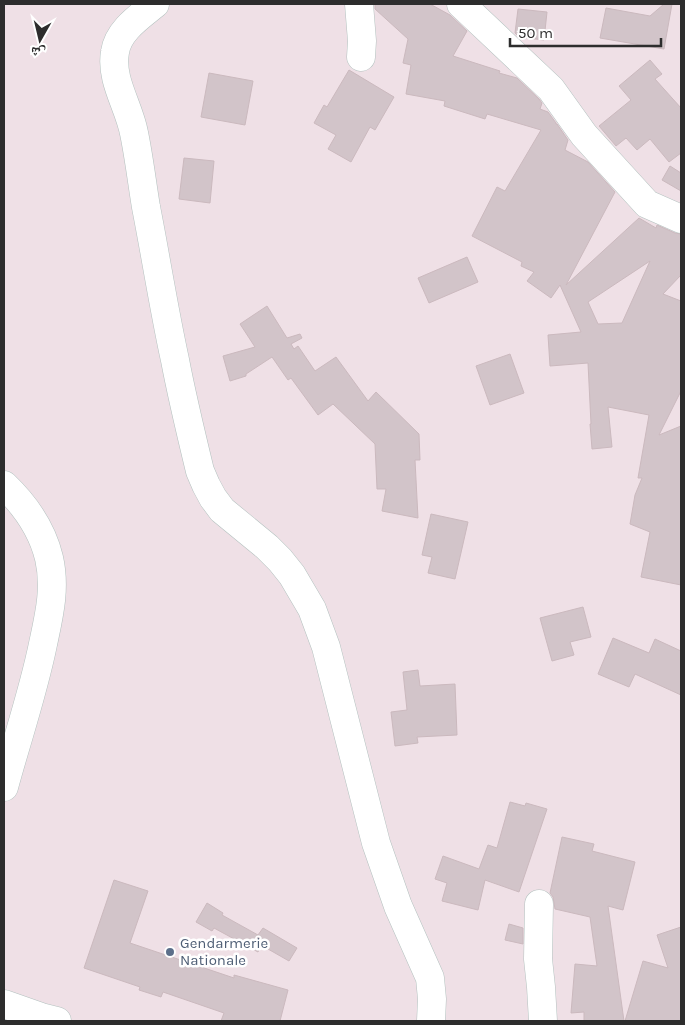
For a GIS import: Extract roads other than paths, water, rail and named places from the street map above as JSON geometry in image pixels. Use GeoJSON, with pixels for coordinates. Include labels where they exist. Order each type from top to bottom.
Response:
{"type":"FeatureCollection","features":[{"type":"Feature","properties":{"kind":"street"},"geometry":{"type":"LineString","coordinates":[[155,4],[122,34],[115,50],[115,74],[134,130],[140,175],[174,360],[200,471],[213,498],[222,510],[280,560],[292,575],[312,609],[326,647],[376,843],[398,906],[430,978],[432,999],[431,1021]]}},
{"type":"Feature","properties":{"kind":"street"},"geometry":{"type":"LineString","coordinates":[[359,4],[362,41],[361,57]]}},
{"type":"Feature","properties":{"kind":"street"},"geometry":{"type":"LineString","coordinates":[[461,4],[551,89],[584,135],[647,204],[681,219]]}},
{"type":"Feature","properties":{"kind":"street"},"geometry":{"type":"LineString","coordinates":[[4,485],[18,499],[42,537],[49,558],[52,603],[39,666],[4,787]]}},
{"type":"Feature","properties":{"kind":"street"},"geometry":{"type":"LineString","coordinates":[[539,904],[538,959],[543,1021]]}},
{"type":"Feature","properties":{"kind":"street"},"geometry":{"type":"LineString","coordinates":[[4,1004],[57,1021]]}},
{"type":"Feature","properties":{"kind":"place","name":"Gendarmerie Nationale"},"geometry":{"type":"Point","coordinates":[170,952]}}]}
